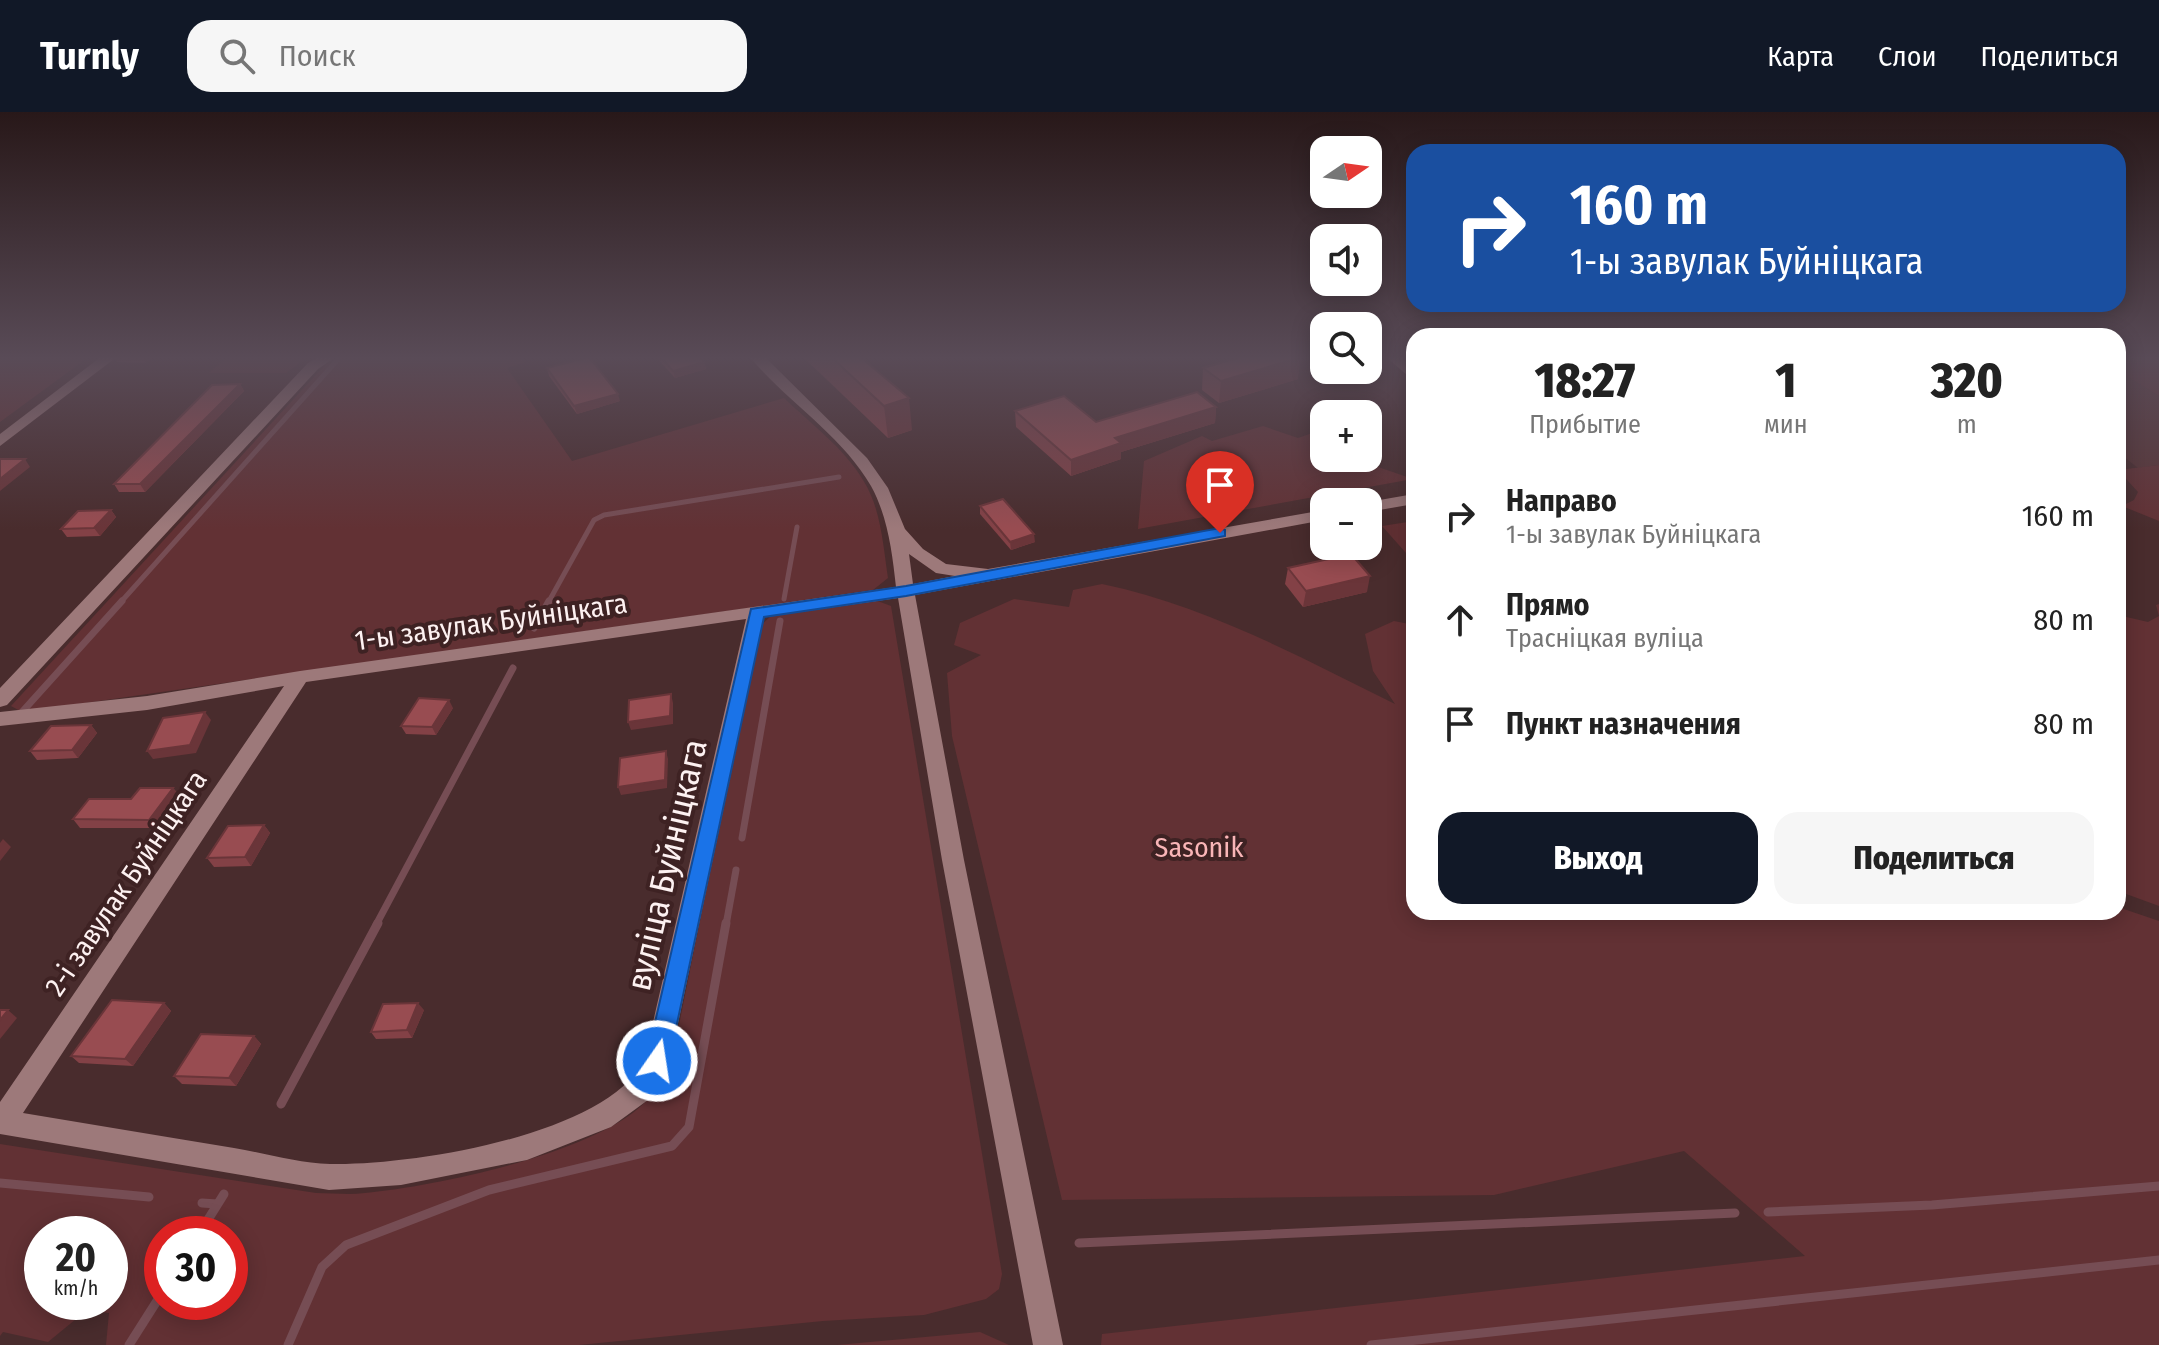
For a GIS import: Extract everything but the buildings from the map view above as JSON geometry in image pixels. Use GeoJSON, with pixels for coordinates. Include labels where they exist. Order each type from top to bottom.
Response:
{"type":"FeatureCollection","features":[{"type":"Feature","properties":{"kind":"street"},"geometry":{"type":"LineString","coordinates":[[0,441],[36,414]]}},
{"type":"Feature","properties":{"kind":"street"},"geometry":{"type":"LineString","coordinates":[[0,700],[268,414]]}},
{"type":"Feature","properties":{"kind":"street"},"geometry":{"type":"LineString","coordinates":[[814,414],[862,461],[880,488],[897,531],[953,860],[1048,1345]]}},
{"type":"Feature","properties":{"kind":"street"},"geometry":{"type":"LineString","coordinates":[[1382,505],[1406,500]]}},
{"type":"Feature","properties":{"kind":"street"},"geometry":{"type":"LineString","coordinates":[[897,531],[917,553],[942,569],[988,574],[1310,517]]}},
{"type":"Feature","properties":{"kind":"street","name":"1-ы завулак Буйніцкага"},"geometry":{"type":"LineString","coordinates":[[0,719],[147,703],[300,677],[906,591],[988,574]]}},
{"type":"Feature","properties":{"kind":"street","name":"вуліца Буйніцкага"},"geometry":{"type":"LineString","coordinates":[[1,1122],[329,1177],[367,1176],[466,1162],[537,1143],[592,1123],[628,1102],[646,1084],[657,1061],[756,613]]}},
{"type":"Feature","properties":{"kind":"street","name":"2-і завулак Буйніцкага"},"geometry":{"type":"LineString","coordinates":[[1,1122],[300,677]]}},
{"type":"Feature","properties":{"kind":"shaded area"},"geometry":{"type":"Polygon","coordinates":[[[2126,414],[2159,414],[2159,465],[2138,468],[2126,458],[2126,414]]]}},
{"type":"Feature","properties":{"kind":"green space"},"geometry":{"type":"Polygon","coordinates":[[[0,414],[12,414],[0,422],[0,414]]]}},
{"type":"Feature","properties":{"kind":"green space"},"geometry":{"type":"Polygon","coordinates":[[[280,414],[539,414],[572,461],[732,414],[801,414],[855,468],[869,491],[878,515],[888,578],[873,590],[22,712],[11,706],[280,414]]]}},
{"type":"Feature","properties":{"kind":"green space"},"geometry":{"type":"Polygon","coordinates":[[[1263,426],[1298,438],[1310,434],[1310,472],[1382,472],[1382,468],[1406,477],[1406,480],[1364,488],[1310,488],[1310,498],[1138,529],[1144,461],[1202,436],[1212,441],[1263,426]]]}},
{"type":"Feature","properties":{"kind":"green space"},"geometry":{"type":"Polygon","coordinates":[[[2159,465],[2159,521],[2126,508],[2138,492],[2126,479],[2126,469],[2159,465]]]}},
{"type":"Feature","properties":{"kind":"green space"},"geometry":{"type":"Polygon","coordinates":[[[1406,522],[1406,553],[1382,526],[1406,522]]]}},
{"type":"Feature","properties":{"kind":"green space","name":"Sasonik"},"geometry":{"type":"Polygon","coordinates":[[[1102,584],[1179,605],[1288,651],[1395,704],[1373,671],[1365,634],[1394,621],[1406,623],[1406,920],[2126,920],[2126,910],[2159,921],[2159,1345],[1101,1345],[1102,1334],[1805,1256],[1684,1151],[1494,1195],[1062,1200],[952,736],[947,673],[981,655],[954,645],[960,623],[1014,599],[1069,607],[1073,590],[1102,584]]]}},
{"type":"Feature","properties":{"kind":"green space"},"geometry":{"type":"Polygon","coordinates":[[[875,600],[891,606],[1002,1274],[999,1289],[986,1299],[924,1315],[823,1321],[579,1345],[106,1345],[108,1320],[128,1320],[128,1216],[24,1216],[24,1320],[75,1320],[48,1342],[3,1332],[0,1336],[0,1144],[316,1193],[359,1194],[430,1184],[543,1155],[609,1128],[640,1107],[671,1065],[759,627],[771,616],[875,600]]]}},
{"type":"Feature","properties":{"kind":"green space"},"geometry":{"type":"Polygon","coordinates":[[[2159,616],[2159,906],[2126,894],[2126,617],[2148,622],[2159,616]]]}},
{"type":"Feature","properties":{"kind":"green space"},"geometry":{"type":"Polygon","coordinates":[[[980,1332],[1009,1345],[837,1345],[980,1332]]]}},
{"type":"Feature","properties":{"kind":"waterway"},"geometry":{"type":"LineString","coordinates":[[120,603],[290,414]]}},
{"type":"Feature","properties":{"kind":"waterway"},"geometry":{"type":"LineString","coordinates":[[548,603],[594,520],[604,515],[839,477]]}},
{"type":"Feature","properties":{"kind":"waterway"},"geometry":{"type":"LineString","coordinates":[[784,599],[797,527]]}},
{"type":"Feature","properties":{"kind":"waterway"},"geometry":{"type":"LineString","coordinates":[[22,712],[122,601]]}},
{"type":"Feature","properties":{"kind":"waterway"},"geometry":{"type":"LineString","coordinates":[[534,628],[549,601]]}},
{"type":"Feature","properties":{"kind":"waterway"},"geometry":{"type":"LineString","coordinates":[[742,838],[780,621]]}},
{"type":"Feature","properties":{"kind":"waterway"},"geometry":{"type":"LineString","coordinates":[[376,925],[513,668]]}},
{"type":"Feature","properties":{"kind":"waterway"},"geometry":{"type":"LineString","coordinates":[[726,925],[736,870]]}},
{"type":"Feature","properties":{"kind":"waterway"},"geometry":{"type":"LineString","coordinates":[[281,1104],[378,923]]}},
{"type":"Feature","properties":{"kind":"waterway"},"geometry":{"type":"LineString","coordinates":[[288,1345],[322,1267],[346,1245],[489,1190],[672,1146],[689,1127],[726,923]]}},
{"type":"Feature","properties":{"kind":"waterway"},"geometry":{"type":"LineString","coordinates":[[0,1183],[149,1197]]}},
{"type":"Feature","properties":{"kind":"waterway"},"geometry":{"type":"LineString","coordinates":[[1768,1212],[1932,1205],[2159,1186]]}},
{"type":"Feature","properties":{"kind":"waterway"},"geometry":{"type":"LineString","coordinates":[[210,1216],[224,1194]]}},
{"type":"Feature","properties":{"kind":"waterway"},"geometry":{"type":"LineString","coordinates":[[202,1203],[217,1204]]}},
{"type":"Feature","properties":{"kind":"waterway"},"geometry":{"type":"LineString","coordinates":[[1079,1243],[1735,1213]]}},
{"type":"Feature","properties":{"kind":"waterway"},"geometry":{"type":"LineString","coordinates":[[1371,1345],[2159,1260]]}},
{"type":"Feature","properties":{"kind":"waterway"},"geometry":{"type":"LineString","coordinates":[[129,1345],[145,1320]]}},
{"type":"Feature","properties":{"kind":"route"},"geometry":{"type":"LineString","coordinates":[[657,1061],[756,613],[906,591],[1220,533]]}}]}
